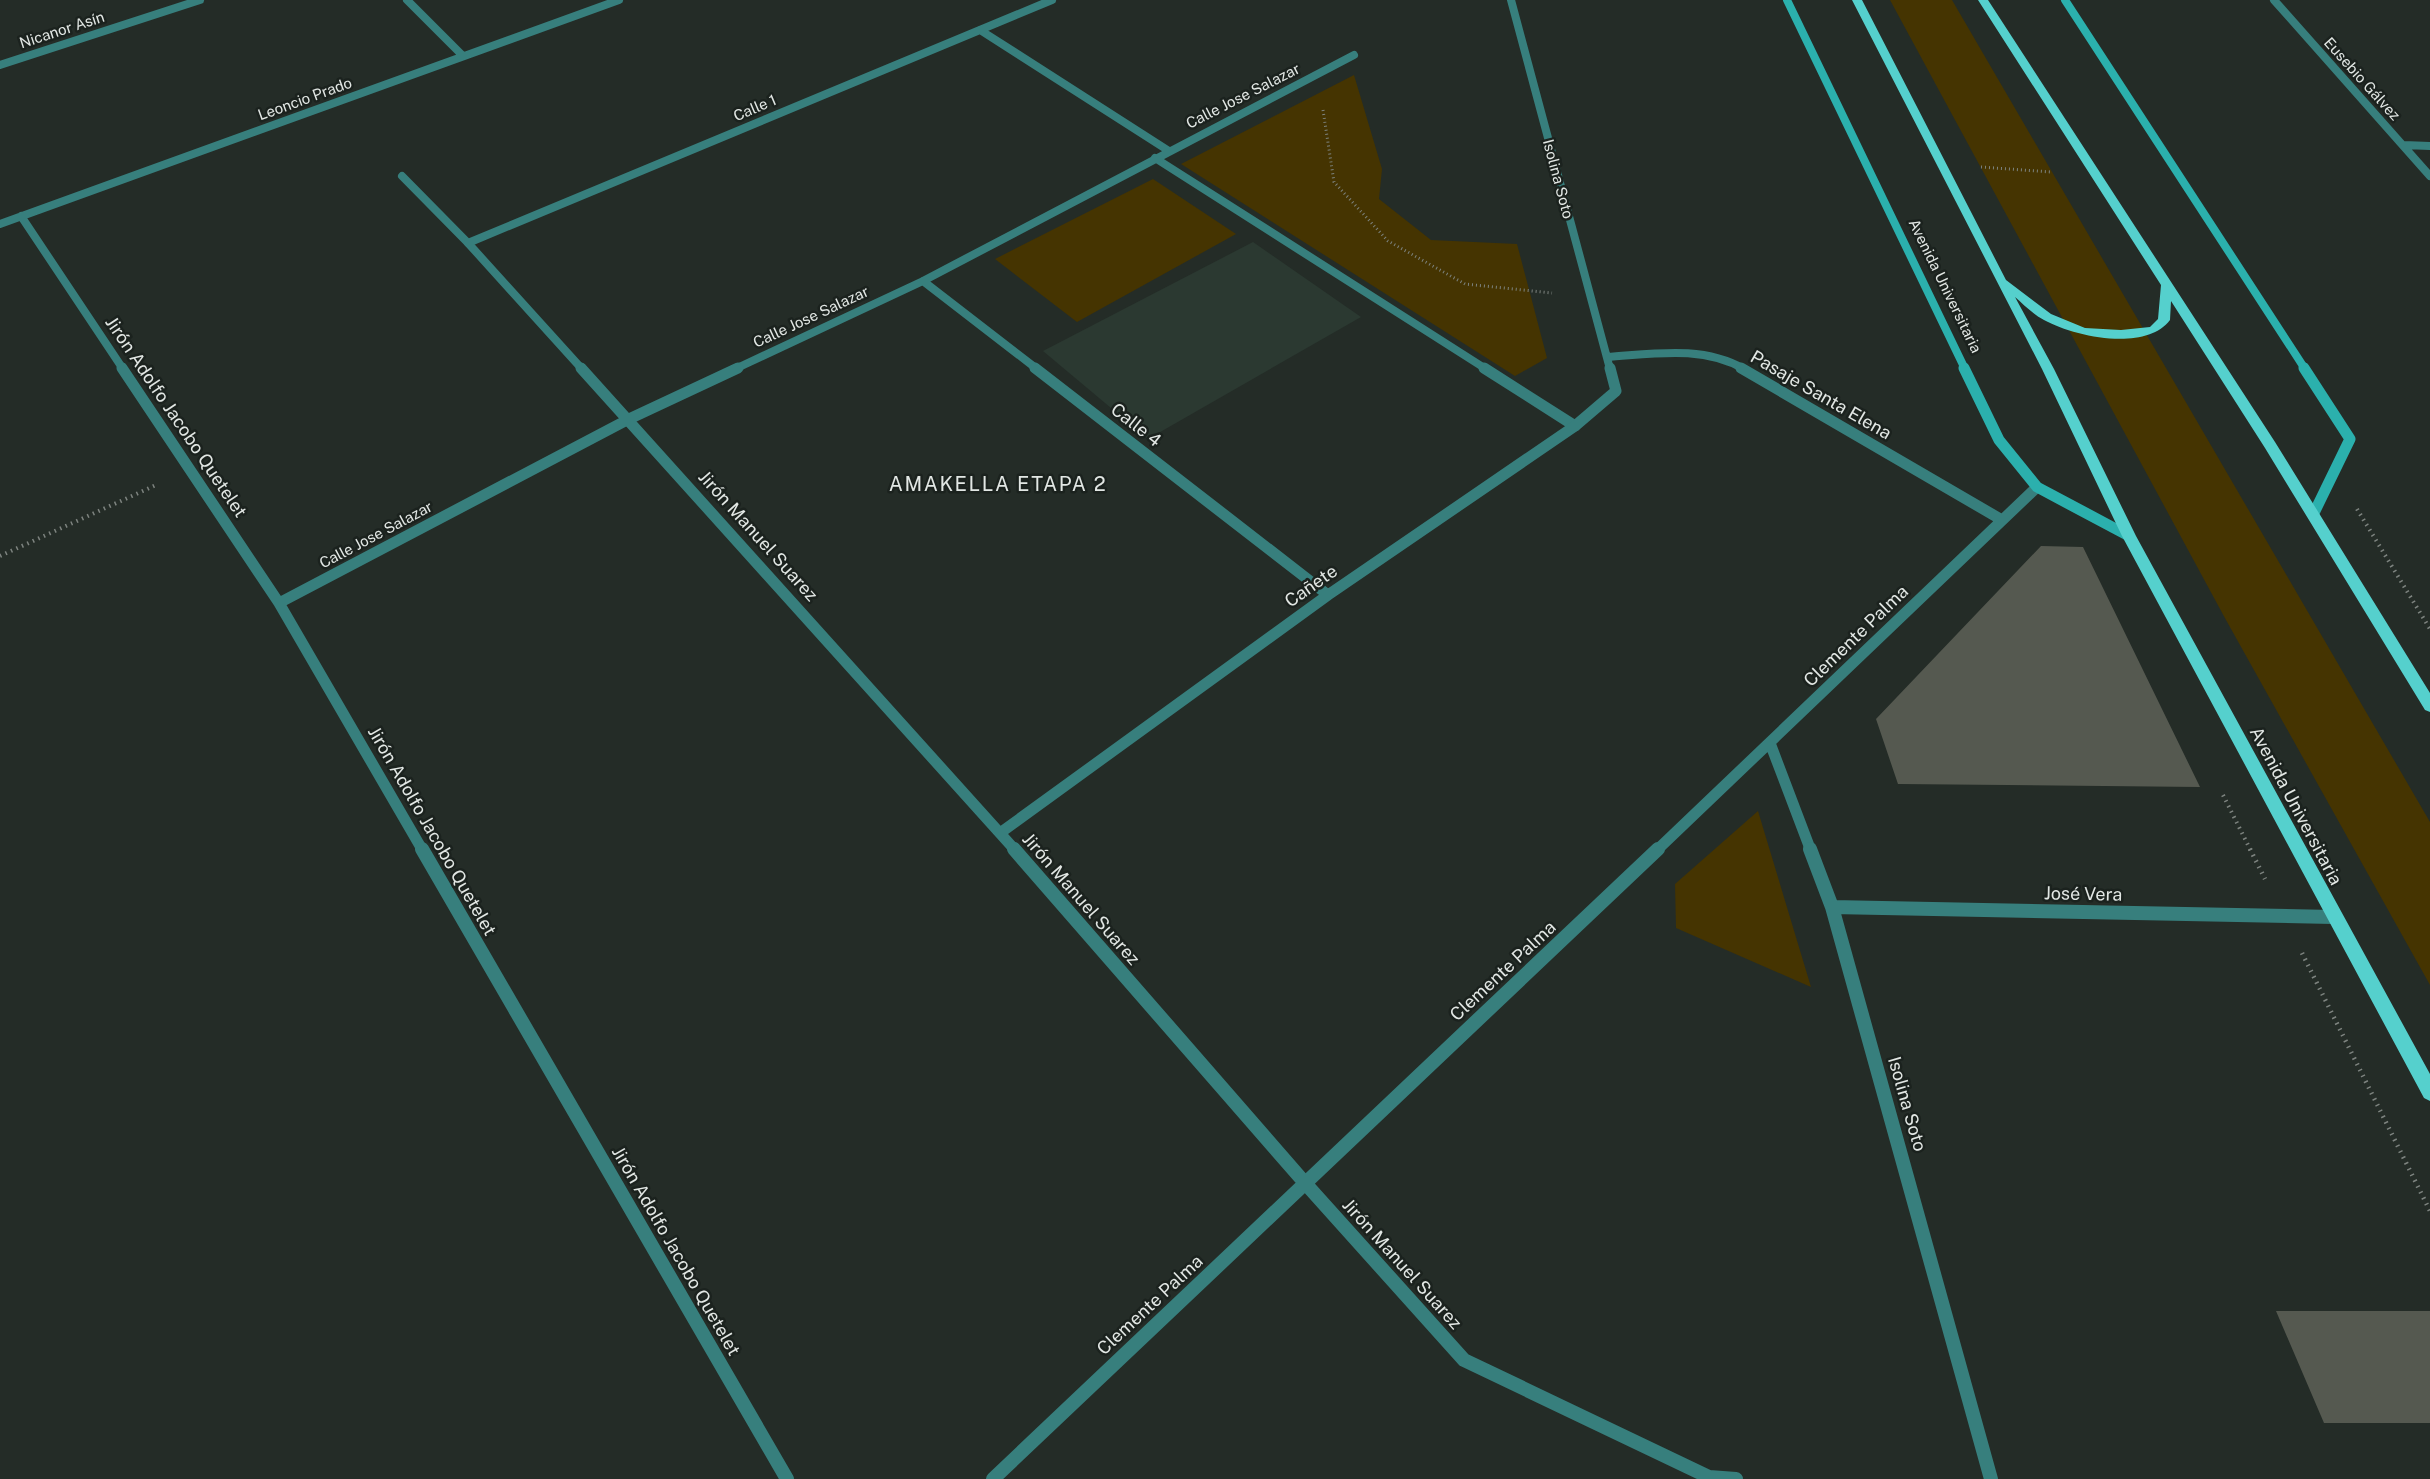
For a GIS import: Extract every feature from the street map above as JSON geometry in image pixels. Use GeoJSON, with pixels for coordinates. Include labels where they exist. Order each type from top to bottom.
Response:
{"type":"FeatureCollection","features":[{"type":"Feature","properties":{"kind":"main road","name":"Avenida Universitaria"},"geometry":{"type":"LineString","coordinates":[[1787,0],[1999,440],[2037,487],[2129,536]]}},
{"type":"Feature","properties":{"kind":"main road","name":"Avenida Universitaria"},"geometry":{"type":"LineString","coordinates":[[1857,0],[2048,369],[2129,536],[2333,917],[2430,1092]]}},
{"type":"Feature","properties":{"kind":"main road"},"geometry":{"type":"LineString","coordinates":[[1983,0],[2270,445],[2430,706]]}},
{"type":"Feature","properties":{"kind":"main road"},"geometry":{"type":"LineString","coordinates":[[2065,0],[2350,439],[2313,515]]}},
{"type":"Feature","properties":{"kind":"main road"},"geometry":{"type":"LineString","coordinates":[[1999,278],[2047,317],[2084,332],[2121,334],[2153,330],[2164,320],[2166,287]]}},
{"type":"Feature","properties":{"kind":"street","name":"Nicanor Asín"},"geometry":{"type":"LineString","coordinates":[[0,65],[200,0]]}},
{"type":"Feature","properties":{"kind":"street"},"geometry":{"type":"LineString","coordinates":[[407,0],[463,56]]}},
{"type":"Feature","properties":{"kind":"street","name":"Leoncio Prado"},"geometry":{"type":"LineString","coordinates":[[0,224],[619,0]]}},
{"type":"Feature","properties":{"kind":"street","name":"Calle 1"},"geometry":{"type":"LineString","coordinates":[[468,243],[1052,0]]}},
{"type":"Feature","properties":{"kind":"street","name":"Isolina Soto"},"geometry":{"type":"LineString","coordinates":[[1511,0],[1607,357]]}},
{"type":"Feature","properties":{"kind":"street","name":"Eusebio Gálvez"},"geometry":{"type":"LineString","coordinates":[[2274,0],[2430,176]]}},
{"type":"Feature","properties":{"kind":"street"},"geometry":{"type":"LineString","coordinates":[[980,30],[1169,151]]}},
{"type":"Feature","properties":{"kind":"street","name":"Calle Jose Salazar"},"geometry":{"type":"LineString","coordinates":[[279,603],[629,419],[923,281],[1354,55]]}},
{"type":"Feature","properties":{"kind":"street"},"geometry":{"type":"LineString","coordinates":[[2404,146],[2430,146]]}},
{"type":"Feature","properties":{"kind":"street"},"geometry":{"type":"LineString","coordinates":[[1155,158],[1575,426]]}},
{"type":"Feature","properties":{"kind":"street","name":"Jirón Manuel Suarez"},"geometry":{"type":"LineString","coordinates":[[402,176],[468,243],[629,419],[1000,833],[1305,1183],[1464,1360],[1709,1478],[1736,1479]]}},
{"type":"Feature","properties":{"kind":"street","name":"Jirón Adolfo Jacobo Quetelet"},"geometry":{"type":"LineString","coordinates":[[21,216],[279,603],[787,1479]]}},
{"type":"Feature","properties":{"kind":"street","name":"Calle 4"},"geometry":{"type":"LineString","coordinates":[[923,281],[1328,595]]}},
{"type":"Feature","properties":{"kind":"street","name":"Pasaje Santa Elena"},"geometry":{"type":"LineString","coordinates":[[1607,357],[1687,352],[1726,359],[2002,520]]}},
{"type":"Feature","properties":{"kind":"street","name":"Cañete"},"geometry":{"type":"LineString","coordinates":[[1000,833],[1328,595],[1575,426],[1616,391],[1607,357]]}},
{"type":"Feature","properties":{"kind":"street","name":"Clemente Palma"},"geometry":{"type":"LineString","coordinates":[[993,1479],[2037,487]]}},
{"type":"Feature","properties":{"kind":"street","name":"Isolina Soto"},"geometry":{"type":"LineString","coordinates":[[1770,743],[1832,907],[1991,1479]]}},
{"type":"Feature","properties":{"kind":"street","name":"José Vera"},"geometry":{"type":"LineString","coordinates":[[1832,907],[2333,917]]}},
{"type":"Feature","properties":{"kind":"path"},"geometry":{"type":"LineString","coordinates":[[1317,75],[1335,182],[1388,241],[1465,284],[1589,296]]}},
{"type":"Feature","properties":{"kind":"path"},"geometry":{"type":"LineString","coordinates":[[1941,165],[2094,174]]}},
{"type":"Feature","properties":{"kind":"path"},"geometry":{"type":"LineString","coordinates":[[0,556],[190,470]]}},
{"type":"Feature","properties":{"kind":"shaded area"},"geometry":{"type":"Polygon","coordinates":[[[1890,0],[1952,0],[2430,822],[2430,985],[2226,620],[1890,0]]]}},
{"type":"Feature","properties":{"kind":"shaded area"},"geometry":{"type":"Polygon","coordinates":[[[1354,75],[1382,169],[1379,199],[1431,240],[1517,244],[1547,358],[1515,376],[1181,164],[1354,75]]]}},
{"type":"Feature","properties":{"kind":"shaded area"},"geometry":{"type":"Polygon","coordinates":[[[1153,179],[1236,234],[1077,322],[995,259],[1153,179]]]}},
{"type":"Feature","properties":{"kind":"shaded area"},"geometry":{"type":"Polygon","coordinates":[[[1253,242],[1361,317],[1148,439],[1043,351],[1253,242]]]}},
{"type":"Feature","properties":{"kind":"shaded area"},"geometry":{"type":"Polygon","coordinates":[[[1758,811],[1811,987],[1676,928],[1675,884],[1758,811]]]}},
{"type":"Feature","properties":{"kind":"building"},"geometry":{"type":"Polygon","coordinates":[[[2041,546],[2083,547],[2200,787],[1898,784],[1876,719],[2041,546]]]}},
{"type":"Feature","properties":{"kind":"building"},"geometry":{"type":"Polygon","coordinates":[[[2276,1311],[2430,1311],[2430,1423],[2324,1423],[2276,1311]]]}},
{"type":"Feature","properties":{"kind":"district","name":"AMAKELLA ETAPA 2"},"geometry":{"type":"Point","coordinates":[998,484]}}]}
